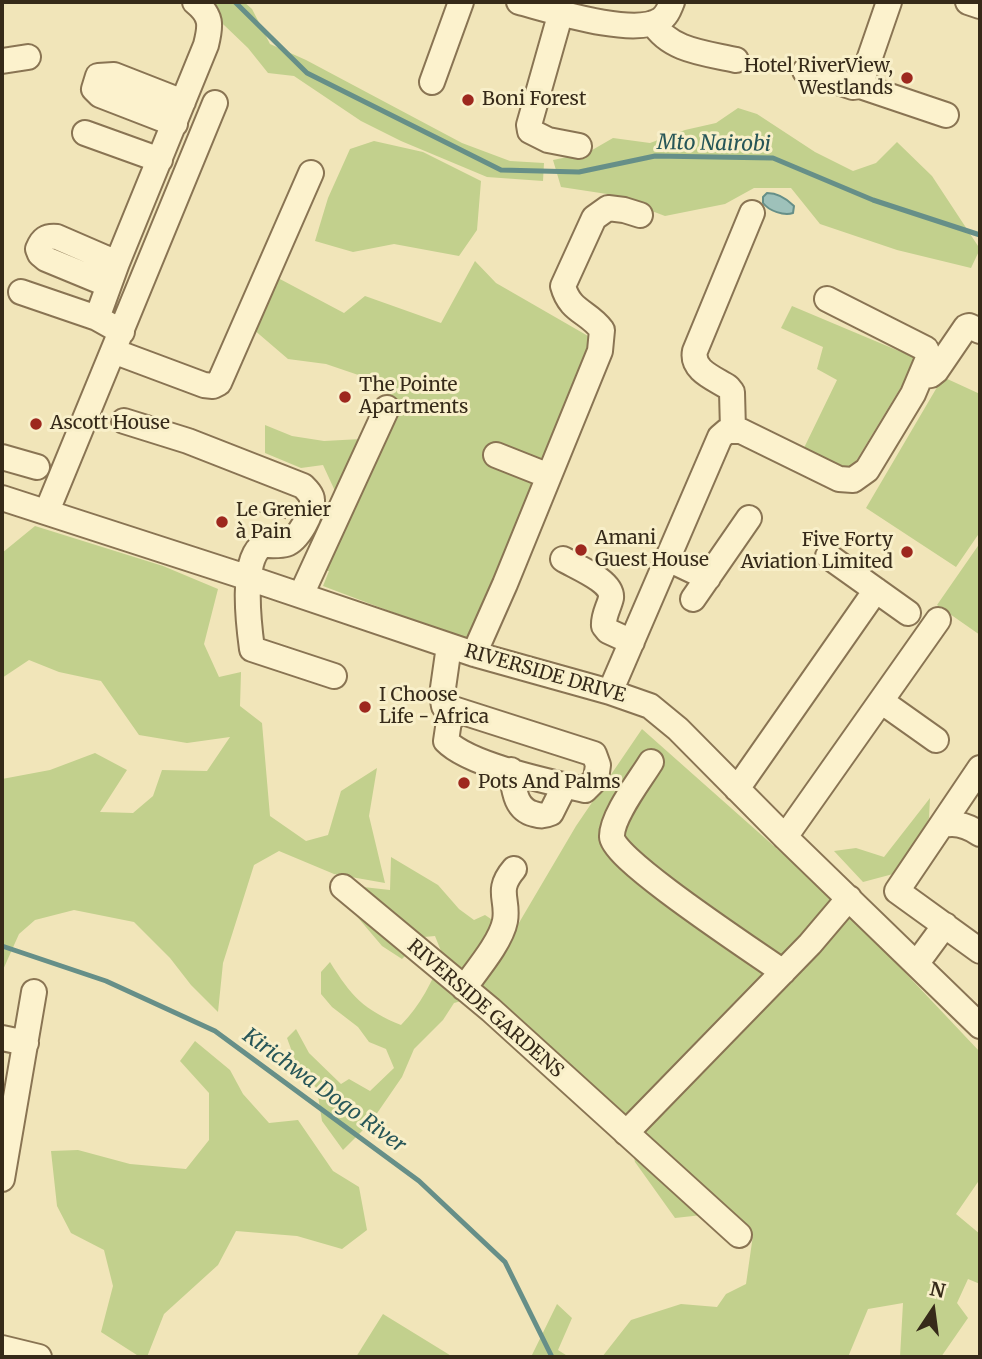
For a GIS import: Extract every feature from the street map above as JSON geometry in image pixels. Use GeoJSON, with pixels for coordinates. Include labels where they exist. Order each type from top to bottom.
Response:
{"type":"FeatureCollection","features":[{"type":"Feature","properties":{"kind":"street"},"geometry":{"type":"LineString","coordinates":[[97,318],[199,65],[211,27],[207,16],[195,2]]}},
{"type":"Feature","properties":{"kind":"street"},"geometry":{"type":"LineString","coordinates":[[432,82],[461,2]]}},
{"type":"Feature","properties":{"kind":"street"},"geometry":{"type":"LineString","coordinates":[[519,2],[634,26],[653,23],[667,15],[673,2]]}},
{"type":"Feature","properties":{"kind":"street"},"geometry":{"type":"LineString","coordinates":[[860,86],[889,2]]}},
{"type":"Feature","properties":{"kind":"street"},"geometry":{"type":"LineString","coordinates":[[968,2],[980,6]]}},
{"type":"Feature","properties":{"kind":"street"},"geometry":{"type":"LineString","coordinates":[[561,12],[529,125],[530,131],[548,140],[579,146]]}},
{"type":"Feature","properties":{"kind":"street"},"geometry":{"type":"LineString","coordinates":[[653,23],[661,36],[670,42],[736,60]]}},
{"type":"Feature","properties":{"kind":"street"},"geometry":{"type":"LineString","coordinates":[[2,61],[28,57]]}},
{"type":"Feature","properties":{"kind":"street"},"geometry":{"type":"LineString","coordinates":[[805,71],[946,115]]}},
{"type":"Feature","properties":{"kind":"street"},"geometry":{"type":"LineString","coordinates":[[47,511],[215,103]]}},
{"type":"Feature","properties":{"kind":"street"},"geometry":{"type":"LineString","coordinates":[[85,133],[160,160]]}},
{"type":"Feature","properties":{"kind":"street"},"geometry":{"type":"LineString","coordinates":[[21,292],[97,318],[118,341],[204,385],[212,386],[219,383],[311,173]]}},
{"type":"Feature","properties":{"kind":"street"},"geometry":{"type":"LineString","coordinates":[[474,654],[600,351],[602,331],[593,319],[576,310],[566,296],[563,286],[594,218],[607,208],[640,215]]}},
{"type":"Feature","properties":{"kind":"street"},"geometry":{"type":"LineString","coordinates":[[733,430],[732,392],[729,387],[696,366],[693,359],[752,213]]}},
{"type":"Feature","properties":{"kind":"street"},"geometry":{"type":"LineString","coordinates":[[610,692],[717,444],[727,431],[741,431],[839,480],[853,480],[867,470],[913,394],[929,356],[923,346],[827,299]]}},
{"type":"Feature","properties":{"kind":"street"},"geometry":{"type":"LineString","coordinates":[[920,376],[931,375],[936,371],[966,327],[980,331]]}},
{"type":"Feature","properties":{"kind":"street"},"geometry":{"type":"LineString","coordinates":[[300,595],[387,408]]}},
{"type":"Feature","properties":{"kind":"street"},"geometry":{"type":"LineString","coordinates":[[124,421],[188,441],[303,486],[312,500],[299,536],[285,545],[258,547],[255,552],[249,578],[247,612],[252,649],[334,676]]}},
{"type":"Feature","properties":{"kind":"street"},"geometry":{"type":"LineString","coordinates":[[496,455],[549,476]]}},
{"type":"Feature","properties":{"kind":"street"},"geometry":{"type":"LineString","coordinates":[[2,457],[37,467]]}},
{"type":"Feature","properties":{"kind":"street","name":"RIVERSIDE DRIVE"},"geometry":{"type":"LineString","coordinates":[[2,498],[449,646],[650,706],[678,729],[980,1026]]}},
{"type":"Feature","properties":{"kind":"street"},"geometry":{"type":"LineString","coordinates":[[693,599],[749,518]]}},
{"type":"Feature","properties":{"kind":"street"},"geometry":{"type":"LineString","coordinates":[[828,556],[908,613]]}},
{"type":"Feature","properties":{"kind":"street"},"geometry":{"type":"LineString","coordinates":[[563,559],[606,584],[611,591],[611,599],[604,626],[608,631],[632,642]]}},
{"type":"Feature","properties":{"kind":"street"},"geometry":{"type":"LineString","coordinates":[[668,559],[708,578]]}},
{"type":"Feature","properties":{"kind":"street"},"geometry":{"type":"LineString","coordinates":[[737,789],[876,590]]}},
{"type":"Feature","properties":{"kind":"street"},"geometry":{"type":"LineString","coordinates":[[785,837],[939,620]]}},
{"type":"Feature","properties":{"kind":"street"},"geometry":{"type":"LineString","coordinates":[[449,646],[442,695],[444,706],[594,754],[598,765],[596,779],[585,790],[511,770],[455,750],[446,741],[449,721],[459,711]]}},
{"type":"Feature","properties":{"kind":"street"},"geometry":{"type":"LineString","coordinates":[[881,701],[936,740]]}},
{"type":"Feature","properties":{"kind":"street"},"geometry":{"type":"LineString","coordinates":[[651,762],[617,818],[611,836],[613,844],[660,885],[783,972]]}},
{"type":"Feature","properties":{"kind":"street"},"geometry":{"type":"LineString","coordinates":[[980,768],[897,891],[980,951]]}},
{"type":"Feature","properties":{"kind":"street"},"geometry":{"type":"LineString","coordinates":[[511,770],[517,802],[526,812],[543,816],[551,813],[565,785]]}},
{"type":"Feature","properties":{"kind":"street"},"geometry":{"type":"LineString","coordinates":[[941,826],[949,823],[960,824],[980,834]]}},
{"type":"Feature","properties":{"kind":"street"},"geometry":{"type":"LineString","coordinates":[[464,989],[504,925],[503,888],[514,869]]}},
{"type":"Feature","properties":{"kind":"street","name":"RIVERSIDE GARDENS"},"geometry":{"type":"LineString","coordinates":[[343,887],[464,989],[739,1235]]}},
{"type":"Feature","properties":{"kind":"street"},"geometry":{"type":"LineString","coordinates":[[626,1133],[810,944],[849,898]]}},
{"type":"Feature","properties":{"kind":"street"},"geometry":{"type":"LineString","coordinates":[[917,963],[945,925]]}},
{"type":"Feature","properties":{"kind":"street"},"geometry":{"type":"LineString","coordinates":[[2,1179],[14,1040],[34,992]]}},
{"type":"Feature","properties":{"kind":"street"},"geometry":{"type":"LineString","coordinates":[[2,1348],[39,1357]]}},
{"type":"Feature","properties":{"kind":"path"},"geometry":{"type":"LineString","coordinates":[[258,511],[304,523]]}},
{"type":"Feature","properties":{"kind":"green space"},"geometry":{"type":"Polygon","coordinates":[[[200,2],[244,2],[252,9],[270,44],[306,60],[462,143],[510,161],[544,163],[543,181],[487,177],[361,121],[294,76],[268,73],[248,48],[200,2]]]}},
{"type":"Feature","properties":{"kind":"green space"},"geometry":{"type":"Polygon","coordinates":[[[738,108],[757,114],[815,152],[853,171],[876,163],[897,142],[932,176],[980,249],[971,268],[897,250],[820,224],[791,188],[754,188],[725,204],[665,216],[607,194],[561,187],[553,160],[587,153],[613,138],[650,143],[685,130],[716,123],[738,108]]]}},
{"type":"Feature","properties":{"kind":"green space"},"geometry":{"type":"Polygon","coordinates":[[[374,141],[423,152],[481,181],[477,230],[459,256],[394,244],[353,252],[315,241],[328,198],[350,149],[374,141]]]}},
{"type":"Feature","properties":{"kind":"green space"},"geometry":{"type":"Polygon","coordinates":[[[475,261],[496,283],[595,340],[535,489],[466,640],[323,586],[329,571],[298,569],[335,491],[323,465],[301,468],[265,453],[265,425],[292,436],[324,441],[361,439],[398,406],[376,381],[326,364],[288,359],[253,329],[278,278],[344,313],[365,296],[441,323],[475,261]]]}},
{"type":"Feature","properties":{"kind":"green space"},"geometry":{"type":"Polygon","coordinates":[[[792,306],[918,359],[850,471],[802,452],[837,380],[817,369],[823,347],[781,328],[792,306]]]}},
{"type":"Feature","properties":{"kind":"green space"},"geometry":{"type":"Polygon","coordinates":[[[943,377],[980,394],[980,532],[956,567],[866,508],[943,377]]]}},
{"type":"Feature","properties":{"kind":"green space"},"geometry":{"type":"Polygon","coordinates":[[[35,526],[163,566],[218,589],[204,644],[219,677],[241,672],[240,706],[262,723],[270,816],[306,841],[328,835],[341,791],[377,768],[369,816],[385,883],[334,874],[279,851],[254,865],[223,963],[218,1012],[134,922],[74,910],[35,920],[19,934],[2,972],[2,779],[50,770],[95,753],[127,770],[100,812],[133,813],[153,796],[162,770],[207,771],[230,737],[187,743],[139,735],[101,681],[59,672],[29,660],[2,678],[2,553],[35,526]]]}},
{"type":"Feature","properties":{"kind":"green space"},"geometry":{"type":"Polygon","coordinates":[[[980,543],[980,635],[937,605],[980,543]]]}},
{"type":"Feature","properties":{"kind":"green space"},"geometry":{"type":"Polygon","coordinates":[[[642,729],[846,910],[980,1052],[980,1179],[956,1214],[980,1234],[980,1284],[968,1279],[957,1303],[968,1318],[941,1357],[900,1357],[903,1303],[868,1309],[848,1357],[602,1357],[631,1320],[681,1304],[717,1307],[726,1294],[746,1284],[753,1235],[702,1215],[675,1218],[635,1162],[625,1115],[480,989],[576,826],[642,729]]]}},
{"type":"Feature","properties":{"kind":"green space"},"geometry":{"type":"Polygon","coordinates":[[[930,798],[929,818],[911,854],[893,874],[863,882],[834,851],[856,848],[884,857],[930,798]]]}},
{"type":"Feature","properties":{"kind":"green space"},"geometry":{"type":"Polygon","coordinates":[[[391,857],[438,885],[459,909],[474,920],[485,915],[497,923],[467,966],[465,1000],[454,1003],[443,1020],[414,1049],[402,1077],[371,1122],[343,1150],[322,1121],[317,1089],[295,1060],[287,1038],[296,1029],[309,1053],[341,1084],[349,1079],[370,1091],[394,1068],[386,1049],[369,1042],[358,1027],[332,1007],[321,994],[321,972],[330,962],[360,1001],[377,1014],[401,1025],[430,984],[443,956],[435,936],[424,937],[402,959],[382,946],[343,900],[363,887],[390,890],[391,857]]]}},
{"type":"Feature","properties":{"kind":"green space"},"geometry":{"type":"Polygon","coordinates":[[[195,1041],[230,1070],[243,1094],[269,1123],[298,1120],[333,1171],[359,1187],[367,1230],[342,1249],[297,1236],[236,1231],[218,1265],[164,1314],[147,1357],[140,1357],[101,1332],[113,1286],[104,1250],[71,1233],[57,1206],[51,1151],[78,1150],[130,1164],[186,1169],[209,1140],[209,1093],[180,1061],[195,1041]]]}},
{"type":"Feature","properties":{"kind":"green space"},"geometry":{"type":"Polygon","coordinates":[[[557,1304],[572,1318],[558,1350],[569,1357],[531,1357],[557,1304]]]}},
{"type":"Feature","properties":{"kind":"green space"},"geometry":{"type":"Polygon","coordinates":[[[383,1314],[453,1357],[356,1357],[383,1314]]]}},
{"type":"Feature","properties":{"kind":"water"},"geometry":{"type":"Polygon","coordinates":[[[767,193],[788,201],[794,206],[793,213],[781,213],[766,206],[763,197],[767,193]]]}},
{"type":"Feature","properties":{"kind":"waterway","name":"Mto Nairobi"},"geometry":{"type":"LineString","coordinates":[[235,2],[307,73],[501,170],[579,172],[655,156],[773,158],[873,200],[980,235]]}},
{"type":"Feature","properties":{"kind":"waterway","name":"Kirichwa Dogo River"},"geometry":{"type":"LineString","coordinates":[[2,946],[106,981],[215,1031],[419,1181],[505,1262],[552,1357]]}},
{"type":"Feature","properties":{"kind":"place","name":"Hotel RiverView, Westlands"},"geometry":{"type":"Point","coordinates":[907,78]}},
{"type":"Feature","properties":{"kind":"place","name":"Boni Forest"},"geometry":{"type":"Point","coordinates":[468,100]}},
{"type":"Feature","properties":{"kind":"place","name":"The Pointe Apartments"},"geometry":{"type":"Point","coordinates":[345,397]}},
{"type":"Feature","properties":{"kind":"place","name":"Ascott House"},"geometry":{"type":"Point","coordinates":[36,424]}},
{"type":"Feature","properties":{"kind":"place","name":"Le Grenier à Pain"},"geometry":{"type":"Point","coordinates":[222,522]}},
{"type":"Feature","properties":{"kind":"place","name":"Amani Guest House"},"geometry":{"type":"Point","coordinates":[581,550]}},
{"type":"Feature","properties":{"kind":"place","name":"Five Forty Aviation Limited"},"geometry":{"type":"Point","coordinates":[907,552]}},
{"type":"Feature","properties":{"kind":"place","name":"I Choose Life - Africa"},"geometry":{"type":"Point","coordinates":[365,707]}},
{"type":"Feature","properties":{"kind":"place","name":"Pots And Palms"},"geometry":{"type":"Point","coordinates":[464,783]}}]}
